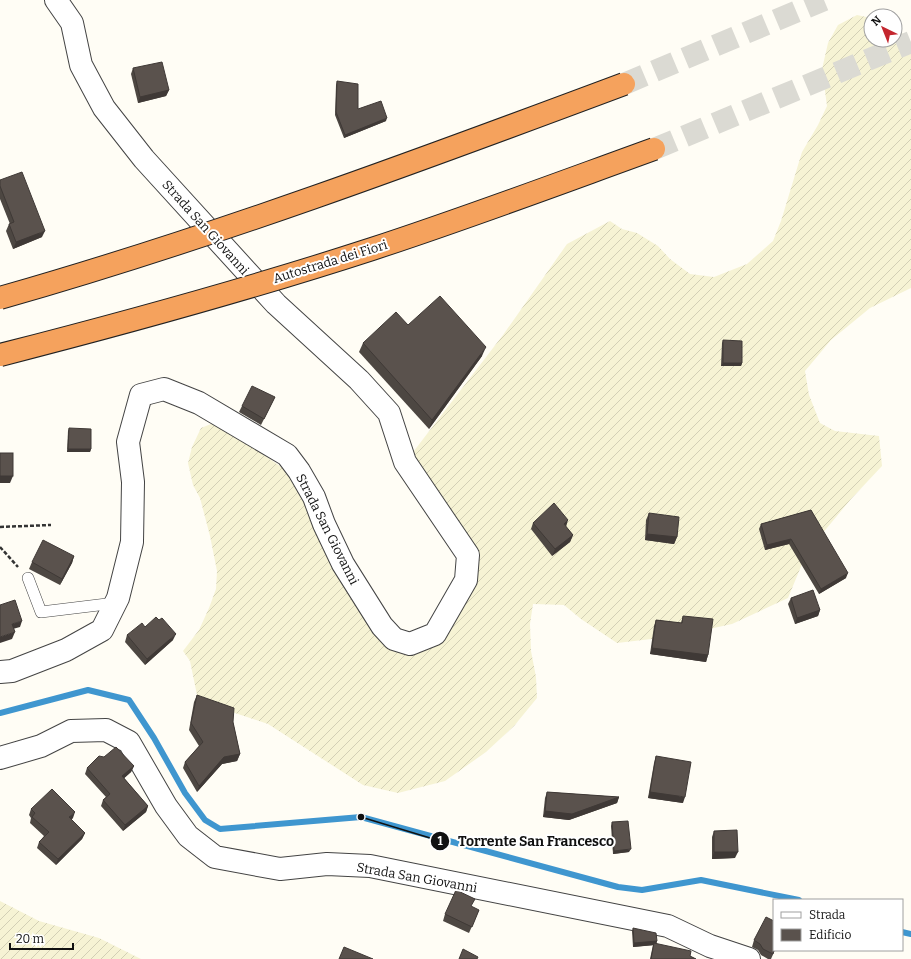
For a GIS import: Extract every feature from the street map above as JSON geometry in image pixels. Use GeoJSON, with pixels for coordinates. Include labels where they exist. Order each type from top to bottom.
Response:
{"type":"FeatureCollection","features":[{"type":"Feature","properties":{"kind":"highway"},"geometry":{"type":"LineString","coordinates":[[0,298],[255,218],[411,164],[624,84]]}},
{"type":"Feature","properties":{"kind":"highway","name":"Autostrada dei Fiori"},"geometry":{"type":"LineString","coordinates":[[0,355],[85,333],[234,291],[370,250],[509,202],[654,149]]}},
{"type":"Feature","properties":{"kind":"street","name":"Strada San Giovanni"},"geometry":{"type":"LineString","coordinates":[[0,672],[12,671],[66,650],[102,630],[115,603],[132,542],[133,482],[128,442],[141,395],[164,389],[199,403],[287,455],[299,470],[314,497],[324,524],[343,564],[382,626],[394,639],[410,644],[435,634],[466,580],[468,555],[406,462],[388,413],[359,380],[276,304],[144,159],[104,108],[81,65],[72,23],[56,0]]}},
{"type":"Feature","properties":{"kind":"street","name":"Strada San Giovanni"},"geometry":{"type":"LineString","coordinates":[[0,758],[41,746],[71,731],[106,730],[128,742],[166,806],[188,836],[215,857],[280,869],[327,864],[370,866],[668,926],[710,946],[749,959]]}},
{"type":"Feature","properties":{"kind":"lane"},"geometry":{"type":"LineString","coordinates":[[28,578],[40,612],[115,603]]}},
{"type":"Feature","properties":{"kind":"path"},"geometry":{"type":"LineString","coordinates":[[0,527],[51,525]]}},
{"type":"Feature","properties":{"kind":"path"},"geometry":{"type":"LineString","coordinates":[[0,547],[28,578]]}},
{"type":"Feature","properties":{"kind":"shaded area"},"geometry":{"type":"Polygon","coordinates":[[[857,15],[863,16],[863,48],[903,48],[903,34],[911,42],[911,288],[870,308],[831,340],[805,371],[809,395],[820,423],[835,431],[879,436],[882,466],[851,499],[807,552],[788,598],[732,624],[677,636],[617,643],[581,619],[564,605],[533,604],[530,624],[531,651],[536,677],[537,698],[514,726],[486,752],[445,781],[398,793],[363,785],[268,724],[229,711],[197,695],[190,661],[183,651],[199,630],[209,608],[216,589],[217,571],[200,498],[193,485],[188,463],[192,447],[201,428],[216,422],[293,475],[359,587],[416,648],[471,578],[407,460],[503,335],[567,244],[610,221],[622,229],[637,233],[658,246],[670,259],[690,274],[714,277],[747,264],[773,241],[781,221],[802,152],[827,106],[822,69],[828,43],[838,25],[857,15]]]}},
{"type":"Feature","properties":{"kind":"shaded area"},"geometry":{"type":"Polygon","coordinates":[[[0,901],[39,921],[99,938],[141,959],[0,959],[0,901]]]}},
{"type":"Feature","properties":{"kind":"building"},"geometry":{"type":"Polygon","coordinates":[[[162,62],[169,90],[140,97],[133,68],[162,62]]]}},
{"type":"Feature","properties":{"kind":"building"},"geometry":{"type":"Polygon","coordinates":[[[337,81],[358,84],[358,109],[381,101],[387,118],[345,135],[336,112],[337,81]]]}},
{"type":"Feature","properties":{"kind":"building"},"geometry":{"type":"Polygon","coordinates":[[[22,172],[45,231],[16,242],[9,224],[14,222],[0,186],[0,180],[22,172]]]}},
{"type":"Feature","properties":{"kind":"building"},"geometry":{"type":"Polygon","coordinates":[[[440,296],[486,347],[432,420],[363,343],[396,312],[408,325],[440,296]]]}},
{"type":"Feature","properties":{"kind":"building"},"geometry":{"type":"Polygon","coordinates":[[[723,340],[742,341],[742,363],[723,363],[723,340]]]}},
{"type":"Feature","properties":{"kind":"building"},"geometry":{"type":"Polygon","coordinates":[[[252,386],[275,397],[264,419],[242,406],[252,386]]]}},
{"type":"Feature","properties":{"kind":"building"},"geometry":{"type":"Polygon","coordinates":[[[69,428],[91,429],[91,449],[68,449],[69,428]]]}},
{"type":"Feature","properties":{"kind":"building"},"geometry":{"type":"Polygon","coordinates":[[[0,453],[13,453],[13,476],[0,476],[0,453]]]}},
{"type":"Feature","properties":{"kind":"building"},"geometry":{"type":"Polygon","coordinates":[[[554,503],[568,520],[564,524],[573,535],[555,549],[533,523],[554,503]]]}},
{"type":"Feature","properties":{"kind":"building"},"geometry":{"type":"Polygon","coordinates":[[[811,510],[848,573],[821,589],[791,539],[767,545],[761,524],[811,510]]]}},
{"type":"Feature","properties":{"kind":"building"},"geometry":{"type":"Polygon","coordinates":[[[649,513],[679,517],[677,537],[647,534],[649,513]]]}},
{"type":"Feature","properties":{"kind":"building"},"geometry":{"type":"Polygon","coordinates":[[[43,540],[74,556],[62,579],[32,562],[43,540]]]}},
{"type":"Feature","properties":{"kind":"building"},"geometry":{"type":"Polygon","coordinates":[[[813,590],[820,610],[797,618],[791,598],[813,590]]]}},
{"type":"Feature","properties":{"kind":"building"},"geometry":{"type":"Polygon","coordinates":[[[15,600],[22,621],[12,624],[15,632],[0,637],[0,605],[15,600]]]}},
{"type":"Feature","properties":{"kind":"building"},"geometry":{"type":"Polygon","coordinates":[[[683,616],[713,619],[708,655],[652,648],[656,620],[682,623],[683,616]]]}},
{"type":"Feature","properties":{"kind":"building"},"geometry":{"type":"Polygon","coordinates":[[[156,617],[159,620],[162,618],[176,634],[147,659],[127,635],[142,623],[145,627],[156,617]]]}},
{"type":"Feature","properties":{"kind":"building"},"geometry":{"type":"Polygon","coordinates":[[[197,695],[234,708],[233,722],[240,754],[224,757],[199,786],[185,762],[203,742],[191,723],[197,695]]]}},
{"type":"Feature","properties":{"kind":"building"},"geometry":{"type":"Polygon","coordinates":[[[116,747],[134,766],[122,776],[148,806],[125,825],[103,800],[110,794],[87,768],[99,756],[104,757],[116,747]]]}},
{"type":"Feature","properties":{"kind":"building"},"geometry":{"type":"Polygon","coordinates":[[[656,756],[691,762],[685,797],[650,792],[656,756]]]}},
{"type":"Feature","properties":{"kind":"building"},"geometry":{"type":"Polygon","coordinates":[[[52,789],[75,812],[69,817],[85,833],[58,859],[39,842],[49,832],[32,817],[35,813],[31,809],[52,789]]]}},
{"type":"Feature","properties":{"kind":"building"},"geometry":{"type":"Polygon","coordinates":[[[547,792],[619,797],[572,814],[545,811],[547,792]]]}},
{"type":"Feature","properties":{"kind":"building"},"geometry":{"type":"Polygon","coordinates":[[[628,821],[631,849],[614,851],[612,822],[628,821]]]}},
{"type":"Feature","properties":{"kind":"building"},"geometry":{"type":"Polygon","coordinates":[[[737,830],[738,852],[714,852],[714,831],[737,830]]]}},
{"type":"Feature","properties":{"kind":"building"},"geometry":{"type":"Polygon","coordinates":[[[456,890],[475,899],[471,906],[479,910],[472,927],[445,914],[456,890]]]}},
{"type":"Feature","properties":{"kind":"building"},"geometry":{"type":"Polygon","coordinates":[[[766,917],[773,920],[773,954],[763,949],[760,944],[754,940],[766,917]]]}},
{"type":"Feature","properties":{"kind":"building"},"geometry":{"type":"Polygon","coordinates":[[[633,928],[656,933],[657,941],[634,943],[633,928]]]}},
{"type":"Feature","properties":{"kind":"building"},"geometry":{"type":"Polygon","coordinates":[[[654,943],[691,951],[690,956],[696,959],[651,959],[654,943]]]}},
{"type":"Feature","properties":{"kind":"building"},"geometry":{"type":"Polygon","coordinates":[[[344,947],[373,959],[339,959],[344,947]]]}},
{"type":"Feature","properties":{"kind":"building"},"geometry":{"type":"Polygon","coordinates":[[[463,949],[478,957],[477,959],[459,959],[463,949]]]}},
{"type":"Feature","properties":{"kind":"waterway"},"geometry":{"type":"LineString","coordinates":[[0,713],[88,690],[129,700],[154,738],[185,793],[205,820],[220,829],[361,817],[618,887],[642,890],[701,880],[794,899]]}},
{"type":"Feature","properties":{"kind":"waterway"},"geometry":{"type":"LineString","coordinates":[[903,932],[911,934]]}},
{"type":"Feature","properties":{"kind":"tunnel"},"geometry":{"type":"LineString","coordinates":[[624,84],[824,0]]}},
{"type":"Feature","properties":{"kind":"tunnel"},"geometry":{"type":"LineString","coordinates":[[654,149],[911,42]]}},
{"type":"Feature","properties":{"kind":"place","name":"Torrente San Francesco"},"geometry":{"type":"Point","coordinates":[361,817]}}]}
